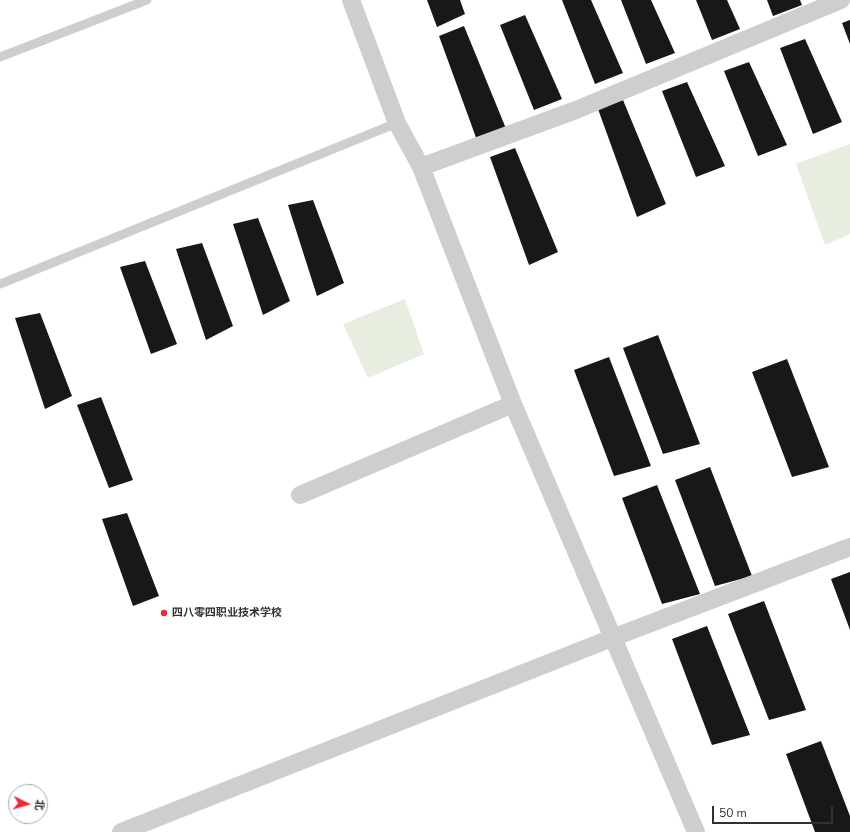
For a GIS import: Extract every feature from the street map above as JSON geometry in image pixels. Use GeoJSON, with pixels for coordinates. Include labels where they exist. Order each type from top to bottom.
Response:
{"type":"FeatureCollection","features":[{"type":"Feature","properties":{"kind":"street"},"geometry":{"type":"LineString","coordinates":[[351,0],[397,124],[421,167],[512,404],[696,832]]}},
{"type":"Feature","properties":{"kind":"street"},"geometry":{"type":"LineString","coordinates":[[421,167],[576,110],[841,0]]}},
{"type":"Feature","properties":{"kind":"street"},"geometry":{"type":"LineString","coordinates":[[300,495],[512,404]]}},
{"type":"Feature","properties":{"kind":"street"},"geometry":{"type":"LineString","coordinates":[[121,832],[612,638],[850,547]]}},
{"type":"Feature","properties":{"kind":"lane"},"geometry":{"type":"LineString","coordinates":[[0,57],[146,0]]}},
{"type":"Feature","properties":{"kind":"lane"},"geometry":{"type":"LineString","coordinates":[[0,284],[397,124]]}},
{"type":"Feature","properties":{"kind":"green space"},"geometry":{"type":"Polygon","coordinates":[[[850,144],[850,234],[825,245],[796,164],[850,144]]]}},
{"type":"Feature","properties":{"kind":"green space"},"geometry":{"type":"Polygon","coordinates":[[[405,299],[424,354],[368,378],[343,324],[405,299]]]}},
{"type":"Feature","properties":{"kind":"building"},"geometry":{"type":"Polygon","coordinates":[[[427,0],[460,0],[465,14],[437,27],[427,0]]]}},
{"type":"Feature","properties":{"kind":"building"},"geometry":{"type":"Polygon","coordinates":[[[562,0],[591,0],[623,73],[595,84],[562,0]]]}},
{"type":"Feature","properties":{"kind":"building"},"geometry":{"type":"Polygon","coordinates":[[[621,0],[651,0],[675,53],[646,64],[621,0]]]}},
{"type":"Feature","properties":{"kind":"building"},"geometry":{"type":"Polygon","coordinates":[[[696,0],[727,0],[740,29],[712,40],[696,0]]]}},
{"type":"Feature","properties":{"kind":"building"},"geometry":{"type":"Polygon","coordinates":[[[767,0],[800,0],[802,5],[773,16],[767,0]]]}},
{"type":"Feature","properties":{"kind":"building"},"geometry":{"type":"Polygon","coordinates":[[[525,15],[562,99],[534,110],[500,25],[525,15]]]}},
{"type":"Feature","properties":{"kind":"building"},"geometry":{"type":"Polygon","coordinates":[[[850,20],[850,44],[842,23],[850,20]]]}},
{"type":"Feature","properties":{"kind":"building"},"geometry":{"type":"Polygon","coordinates":[[[464,26],[507,131],[478,143],[439,36],[464,26]]]}},
{"type":"Feature","properties":{"kind":"building"},"geometry":{"type":"Polygon","coordinates":[[[805,39],[842,122],[813,134],[780,48],[805,39]]]}},
{"type":"Feature","properties":{"kind":"building"},"geometry":{"type":"Polygon","coordinates":[[[749,62],[787,145],[758,156],[724,71],[749,62]]]}},
{"type":"Feature","properties":{"kind":"building"},"geometry":{"type":"Polygon","coordinates":[[[687,82],[725,166],[696,177],[662,91],[687,82]]]}},
{"type":"Feature","properties":{"kind":"building"},"geometry":{"type":"Polygon","coordinates":[[[623,100],[666,204],[637,217],[598,109],[623,100]]]}},
{"type":"Feature","properties":{"kind":"building"},"geometry":{"type":"Polygon","coordinates":[[[515,148],[558,252],[529,265],[490,157],[515,148]]]}},
{"type":"Feature","properties":{"kind":"building"},"geometry":{"type":"Polygon","coordinates":[[[313,200],[344,283],[317,296],[288,205],[313,200]]]}},
{"type":"Feature","properties":{"kind":"building"},"geometry":{"type":"Polygon","coordinates":[[[258,218],[290,301],[263,315],[233,224],[258,218]]]}},
{"type":"Feature","properties":{"kind":"building"},"geometry":{"type":"Polygon","coordinates":[[[202,243],[233,326],[206,340],[176,249],[202,243]]]}},
{"type":"Feature","properties":{"kind":"building"},"geometry":{"type":"Polygon","coordinates":[[[145,261],[177,344],[151,354],[120,267],[145,261]]]}},
{"type":"Feature","properties":{"kind":"building"},"geometry":{"type":"Polygon","coordinates":[[[40,313],[72,396],[45,409],[15,318],[40,313]]]}},
{"type":"Feature","properties":{"kind":"building"},"geometry":{"type":"Polygon","coordinates":[[[658,335],[700,444],[663,454],[623,348],[658,335]]]}},
{"type":"Feature","properties":{"kind":"building"},"geometry":{"type":"Polygon","coordinates":[[[609,357],[651,466],[614,476],[574,370],[609,357]]]}},
{"type":"Feature","properties":{"kind":"building"},"geometry":{"type":"Polygon","coordinates":[[[787,359],[829,467],[792,477],[752,372],[787,359]]]}},
{"type":"Feature","properties":{"kind":"building"},"geometry":{"type":"Polygon","coordinates":[[[101,397],[133,480],[109,488],[77,405],[101,397]]]}},
{"type":"Feature","properties":{"kind":"building"},"geometry":{"type":"Polygon","coordinates":[[[710,467],[752,576],[715,586],[675,480],[710,467]]]}},
{"type":"Feature","properties":{"kind":"building"},"geometry":{"type":"Polygon","coordinates":[[[657,485],[700,594],[662,604],[622,498],[657,485]]]}},
{"type":"Feature","properties":{"kind":"building"},"geometry":{"type":"Polygon","coordinates":[[[127,513],[159,596],[133,606],[102,519],[127,513]]]}},
{"type":"Feature","properties":{"kind":"building"},"geometry":{"type":"Polygon","coordinates":[[[850,572],[850,630],[831,579],[850,572]]]}},
{"type":"Feature","properties":{"kind":"building"},"geometry":{"type":"Polygon","coordinates":[[[764,601],[806,710],[769,720],[728,614],[764,601]]]}},
{"type":"Feature","properties":{"kind":"building"},"geometry":{"type":"Polygon","coordinates":[[[707,626],[750,735],[712,745],[672,639],[707,626]]]}},
{"type":"Feature","properties":{"kind":"building"},"geometry":{"type":"Polygon","coordinates":[[[821,741],[850,816],[850,832],[815,832],[786,754],[821,741]]]}},
{"type":"Feature","properties":{"kind":"place","name":"四八零四职业技术学校"},"geometry":{"type":"Point","coordinates":[164,613]}}]}
